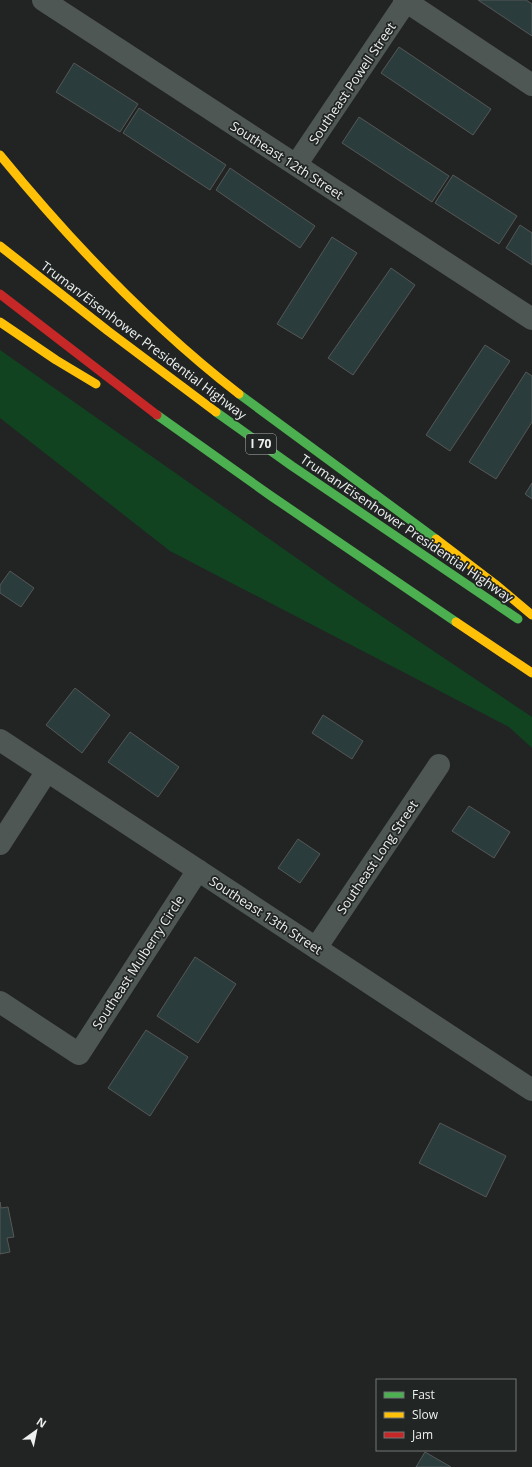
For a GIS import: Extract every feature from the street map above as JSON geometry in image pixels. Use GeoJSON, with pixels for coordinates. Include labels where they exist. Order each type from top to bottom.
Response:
{"type":"FeatureCollection","features":[{"type":"Feature","properties":{"kind":"highway"},"geometry":{"type":"LineString","coordinates":[[0,155],[32,196],[84,253],[138,306],[222,381],[290,433],[386,501],[495,583],[532,615]]}},
{"type":"Feature","properties":{"kind":"highway","name":"Truman/Eisenhower Presidential Highway"},"geometry":{"type":"LineString","coordinates":[[0,246],[70,302],[171,379],[285,461],[526,624]]}},
{"type":"Feature","properties":{"kind":"highway"},"geometry":{"type":"LineString","coordinates":[[0,294],[184,435],[287,508],[532,673]]}},
{"type":"Feature","properties":{"kind":"highway"},"geometry":{"type":"LineString","coordinates":[[0,322],[56,360],[103,388]]}},
{"type":"Feature","properties":{"kind":"highway"},"geometry":{"type":"LineString","coordinates":[[116,395],[184,435]]}},
{"type":"Feature","properties":{"kind":"street","name":"Southeast 12th Street"},"geometry":{"type":"LineString","coordinates":[[43,0],[532,319]]}},
{"type":"Feature","properties":{"kind":"street","name":"Southeast Powell Street"},"geometry":{"type":"LineString","coordinates":[[296,165],[406,0]]}},
{"type":"Feature","properties":{"kind":"street"},"geometry":{"type":"LineString","coordinates":[[406,0],[532,85]]}},
{"type":"Feature","properties":{"kind":"street","name":"Southeast 13th Street"},"geometry":{"type":"LineString","coordinates":[[0,740],[532,1090]]}},
{"type":"Feature","properties":{"kind":"street","name":"Southeast Long Street"},"geometry":{"type":"LineString","coordinates":[[316,948],[439,765]]}},
{"type":"Feature","properties":{"kind":"street"},"geometry":{"type":"LineString","coordinates":[[0,844],[46,771]]}},
{"type":"Feature","properties":{"kind":"street","name":"Southeast Mulberry Circle"},"geometry":{"type":"LineString","coordinates":[[0,1002],[79,1054],[198,870]]}},
{"type":"Feature","properties":{"kind":"green space"},"geometry":{"type":"Polygon","coordinates":[[[0,350],[335,585],[532,717],[532,748],[509,727],[170,551],[0,418],[0,350]]]}},
{"type":"Feature","properties":{"kind":"building"},"geometry":{"type":"Polygon","coordinates":[[[478,0],[526,0],[532,4],[532,36],[478,0]]]}},
{"type":"Feature","properties":{"kind":"building"},"geometry":{"type":"Polygon","coordinates":[[[399,47],[491,109],[473,135],[381,73],[399,47]]]}},
{"type":"Feature","properties":{"kind":"building"},"geometry":{"type":"Polygon","coordinates":[[[74,63],[138,104],[120,132],[56,92],[74,63]]]}},
{"type":"Feature","properties":{"kind":"building"},"geometry":{"type":"Polygon","coordinates":[[[139,108],[226,165],[210,190],[123,133],[139,108]]]}},
{"type":"Feature","properties":{"kind":"building"},"geometry":{"type":"Polygon","coordinates":[[[359,117],[449,176],[432,202],[342,143],[359,117]]]}},
{"type":"Feature","properties":{"kind":"building"},"geometry":{"type":"Polygon","coordinates":[[[230,168],[315,226],[300,248],[216,190],[230,168]]]}},
{"type":"Feature","properties":{"kind":"building"},"geometry":{"type":"Polygon","coordinates":[[[453,175],[517,216],[499,244],[435,203],[453,175]]]}},
{"type":"Feature","properties":{"kind":"building"},"geometry":{"type":"Polygon","coordinates":[[[520,225],[532,233],[532,265],[506,248],[520,225]]]}},
{"type":"Feature","properties":{"kind":"building"},"geometry":{"type":"Polygon","coordinates":[[[332,237],[357,253],[302,339],[277,324],[332,237]]]}},
{"type":"Feature","properties":{"kind":"building"},"geometry":{"type":"Polygon","coordinates":[[[391,268],[415,285],[353,375],[328,358],[391,268]]]}},
{"type":"Feature","properties":{"kind":"building"},"geometry":{"type":"Polygon","coordinates":[[[485,345],[510,361],[450,451],[426,435],[485,345]]]}},
{"type":"Feature","properties":{"kind":"building"},"geometry":{"type":"Polygon","coordinates":[[[526,372],[532,376],[532,422],[496,479],[469,462],[526,372]]]}},
{"type":"Feature","properties":{"kind":"building"},"geometry":{"type":"Polygon","coordinates":[[[532,483],[532,499],[525,494],[532,483]]]}},
{"type":"Feature","properties":{"kind":"building"},"geometry":{"type":"Polygon","coordinates":[[[10,571],[34,588],[21,607],[0,593],[0,585],[10,571]]]}},
{"type":"Feature","properties":{"kind":"building"},"geometry":{"type":"Polygon","coordinates":[[[75,688],[110,715],[82,753],[46,725],[75,688]]]}},
{"type":"Feature","properties":{"kind":"building"},"geometry":{"type":"Polygon","coordinates":[[[323,715],[363,741],[352,759],[312,733],[323,715]]]}},
{"type":"Feature","properties":{"kind":"building"},"geometry":{"type":"Polygon","coordinates":[[[130,732],[179,767],[158,797],[108,762],[130,732]]]}},
{"type":"Feature","properties":{"kind":"building"},"geometry":{"type":"Polygon","coordinates":[[[469,806],[510,832],[494,858],[452,831],[469,806]]]}},
{"type":"Feature","properties":{"kind":"building"},"geometry":{"type":"Polygon","coordinates":[[[298,839],[320,854],[300,883],[278,868],[298,839]]]}},
{"type":"Feature","properties":{"kind":"building"},"geometry":{"type":"Polygon","coordinates":[[[195,957],[236,984],[198,1043],[157,1016],[195,957]]]}},
{"type":"Feature","properties":{"kind":"building"},"geometry":{"type":"Polygon","coordinates":[[[146,1030],[188,1057],[150,1116],[108,1088],[146,1030]]]}},
{"type":"Feature","properties":{"kind":"building"},"geometry":{"type":"Polygon","coordinates":[[[440,1123],[506,1156],[486,1197],[419,1163],[440,1123]]]}},
{"type":"Feature","properties":{"kind":"building"},"geometry":{"type":"Polygon","coordinates":[[[0,1202],[1,1208],[8,1207],[14,1237],[7,1238],[10,1252],[0,1254],[0,1202]]]}},
{"type":"Feature","properties":{"kind":"building"},"geometry":{"type":"Polygon","coordinates":[[[425,1452],[451,1467],[416,1467],[425,1452]]]}},
{"type":"Feature","properties":{"kind":"traffic: fast"},"geometry":{"type":"LineString","coordinates":[[239,394],[436,539]]}},
{"type":"Feature","properties":{"kind":"traffic: fast"},"geometry":{"type":"LineString","coordinates":[[216,412],[292,466],[518,619]]}},
{"type":"Feature","properties":{"kind":"traffic: fast"},"geometry":{"type":"LineString","coordinates":[[157,415],[271,496],[456,622]]}},
{"type":"Feature","properties":{"kind":"traffic: slow"},"geometry":{"type":"LineString","coordinates":[[0,155],[83,251],[174,340],[239,394]]}},
{"type":"Feature","properties":{"kind":"traffic: slow"},"geometry":{"type":"LineString","coordinates":[[0,246],[108,331],[216,412]]}},
{"type":"Feature","properties":{"kind":"traffic: slow"},"geometry":{"type":"LineString","coordinates":[[0,322],[56,360],[96,384]]}},
{"type":"Feature","properties":{"kind":"traffic: slow"},"geometry":{"type":"LineString","coordinates":[[436,539],[495,584],[532,615]]}},
{"type":"Feature","properties":{"kind":"traffic: slow"},"geometry":{"type":"LineString","coordinates":[[456,622],[532,673]]}},
{"type":"Feature","properties":{"kind":"traffic: jam"},"geometry":{"type":"LineString","coordinates":[[0,294],[157,415]]}}]}
